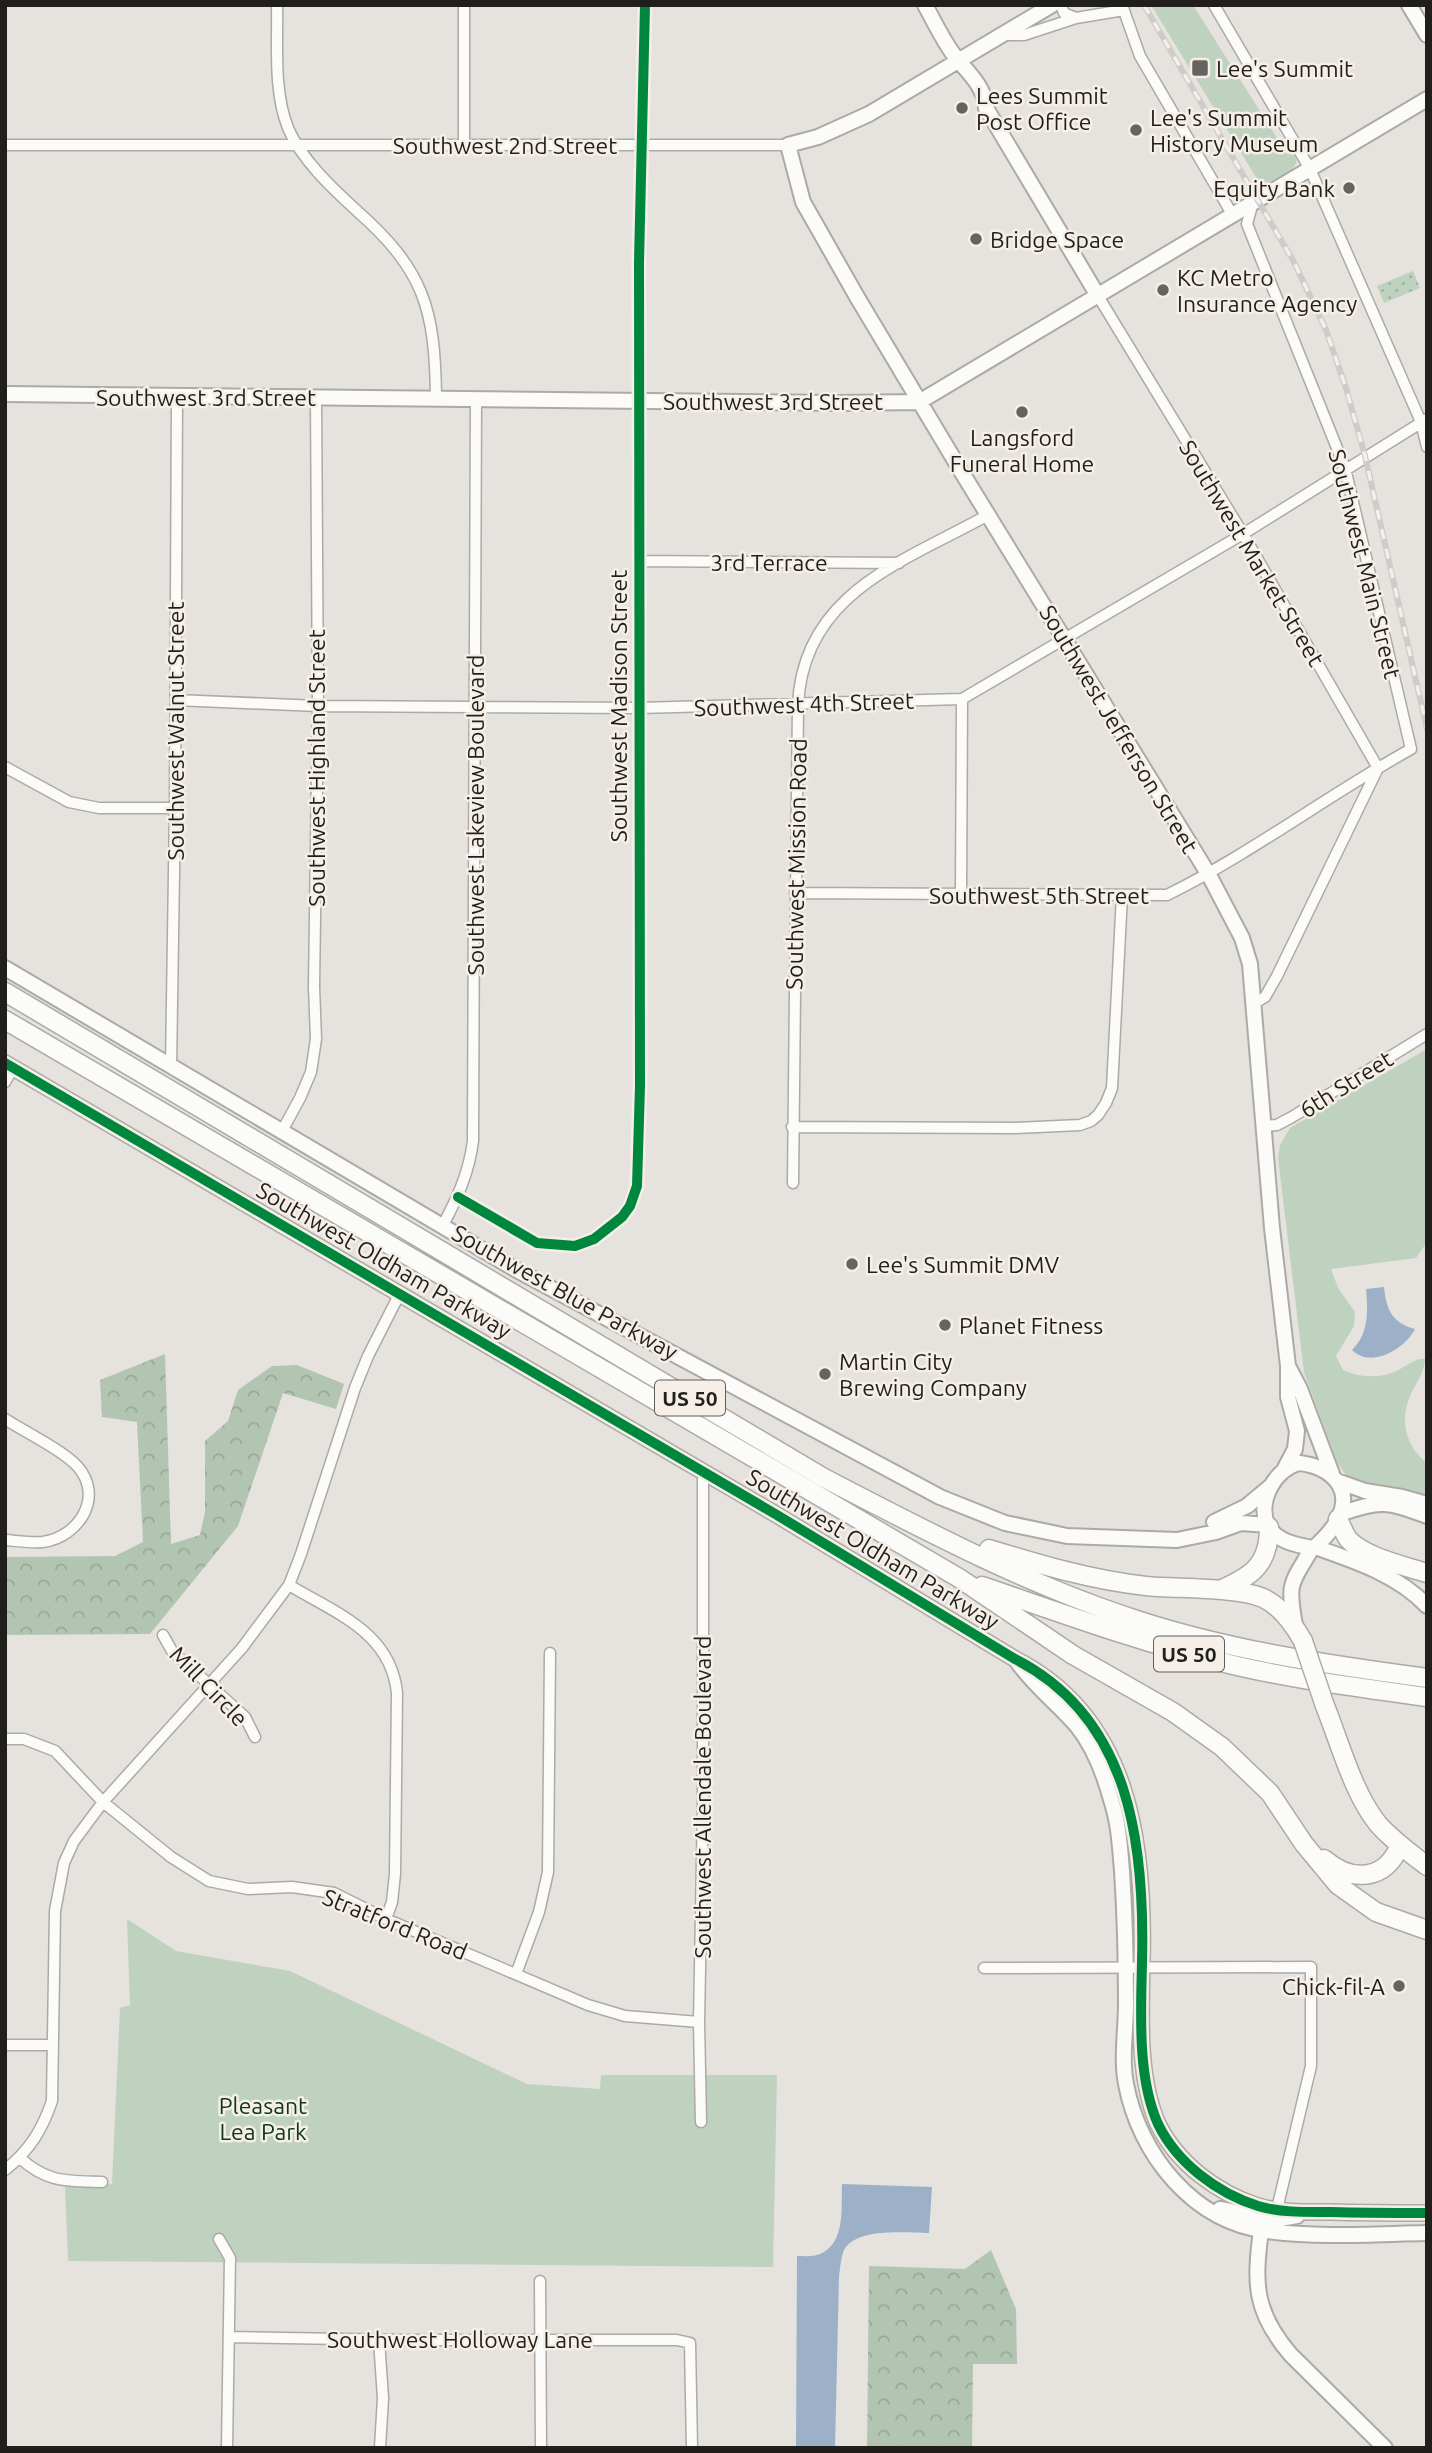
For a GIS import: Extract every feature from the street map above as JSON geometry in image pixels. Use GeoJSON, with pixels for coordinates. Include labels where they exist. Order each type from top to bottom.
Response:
{"type":"FeatureCollection","features":[{"type":"Feature","properties":{"kind":"highway","name":"US 50"},"geometry":{"type":"LineString","coordinates":[[5,992],[824,1478],[922,1529],[1040,1582],[1139,1621],[1322,1664],[1427,1678]]}},
{"type":"Feature","properties":{"kind":"highway","name":"US 50"},"geometry":{"type":"LineString","coordinates":[[5,1020],[959,1578],[1131,1638],[1224,1663],[1338,1685],[1427,1696]]}},
{"type":"Feature","properties":{"kind":"highway"},"geometry":{"type":"LineString","coordinates":[[1339,1516],[1347,1537],[1354,1545],[1397,1564],[1427,1573]]}},
{"type":"Feature","properties":{"kind":"highway"},"geometry":{"type":"LineString","coordinates":[[1219,1591],[1241,1581],[1258,1567],[1268,1549],[1268,1526]]}},
{"type":"Feature","properties":{"kind":"highway"},"geometry":{"type":"LineString","coordinates":[[922,1529],[1056,1570],[1144,1586],[1219,1591],[1263,1598],[1273,1604],[1299,1633],[1361,1797],[1377,1822],[1427,1867]]}},
{"type":"Feature","properties":{"kind":"highway"},"geometry":{"type":"LineString","coordinates":[[959,1578],[1073,1655],[1173,1712],[1222,1747],[1270,1793],[1304,1844],[1338,1885],[1376,1912],[1427,1930]]}},
{"type":"Feature","properties":{"kind":"highway"},"geometry":{"type":"LineString","coordinates":[[1304,1844],[1335,1868],[1365,1875],[1388,1865],[1395,1859],[1400,1845]]}},
{"type":"Feature","properties":{"kind":"street"},"geometry":{"type":"LineString","coordinates":[[278,5],[280,86],[288,128],[319,176],[388,240],[406,261],[422,292],[429,317],[436,398]]}},
{"type":"Feature","properties":{"kind":"street"},"geometry":{"type":"LineString","coordinates":[[464,5],[464,144]]}},
{"type":"Feature","properties":{"kind":"street","name":"Southwest Madison Street"},"geometry":{"type":"LineString","coordinates":[[458,1197],[537,1243],[575,1246],[594,1240],[609,1230],[622,1217],[634,1195],[639,1163],[640,1086],[639,262],[645,5]]}},
{"type":"Feature","properties":{"kind":"street","name":"Southwest Market Street"},"geometry":{"type":"LineString","coordinates":[[925,5],[958,60],[971,74],[984,97],[986,108],[1243,534],[1378,768]]}},
{"type":"Feature","properties":{"kind":"street","name":"Southwest 2nd Street"},"geometry":{"type":"LineString","coordinates":[[5,145],[788,145],[818,137],[869,114],[1052,5]]}},
{"type":"Feature","properties":{"kind":"street"},"geometry":{"type":"LineString","coordinates":[[1061,5],[1065,13],[1076,18]]}},
{"type":"Feature","properties":{"kind":"street"},"geometry":{"type":"LineString","coordinates":[[1214,5],[1310,169],[1424,420],[1427,447]]}},
{"type":"Feature","properties":{"kind":"street"},"geometry":{"type":"LineString","coordinates":[[1409,5],[1427,35]]}},
{"type":"Feature","properties":{"kind":"street"},"geometry":{"type":"LineString","coordinates":[[1002,34],[1024,35],[1076,18],[1123,8],[1140,56],[1227,217],[1247,225],[1254,202]]}},
{"type":"Feature","properties":{"kind":"street"},"geometry":{"type":"LineString","coordinates":[[919,402],[1427,99]]}},
{"type":"Feature","properties":{"kind":"street","name":"Southwest Jefferson Street"},"geometry":{"type":"LineString","coordinates":[[788,145],[803,202],[919,402],[1209,875],[1246,951],[1250,964],[1288,1397],[1296,1424],[1295,1450],[1285,1468]]}},
{"type":"Feature","properties":{"kind":"street","name":"Southwest Main Street"},"geometry":{"type":"LineString","coordinates":[[1247,225],[1345,468],[1411,750]]}},
{"type":"Feature","properties":{"kind":"street","name":"Southwest 3rd Street"},"geometry":{"type":"LineString","coordinates":[[5,394],[919,402]]}},
{"type":"Feature","properties":{"kind":"street","name":"Southwest Walnut Street"},"geometry":{"type":"LineString","coordinates":[[171,1067],[177,396]]}},
{"type":"Feature","properties":{"kind":"street","name":"Southwest Highland Street"},"geometry":{"type":"LineString","coordinates":[[282,1131],[311,1072],[316,1040],[316,398]]}},
{"type":"Feature","properties":{"kind":"street","name":"Southwest Lakeview Boulevard"},"geometry":{"type":"LineString","coordinates":[[443,1225],[470,1167],[473,1140],[475,398]]}},
{"type":"Feature","properties":{"kind":"street","name":"Southwest 4th Street"},"geometry":{"type":"LineString","coordinates":[[176,700],[318,706],[639,708],[962,699],[1243,534],[1424,420]]}},
{"type":"Feature","properties":{"kind":"street","name":"Southwest Mission Road"},"geometry":{"type":"LineString","coordinates":[[793,1182],[798,705],[804,662],[824,623],[853,592],[988,515]]}},
{"type":"Feature","properties":{"kind":"street","name":"3rd Terrace"},"geometry":{"type":"LineString","coordinates":[[639,561],[900,563]]}},
{"type":"Feature","properties":{"kind":"street"},"geometry":{"type":"LineString","coordinates":[[961,894],[962,699]]}},
{"type":"Feature","properties":{"kind":"street","name":"Southwest 5th Street"},"geometry":{"type":"LineString","coordinates":[[795,893],[1167,895],[1209,875],[1411,750]]}},
{"type":"Feature","properties":{"kind":"street"},"geometry":{"type":"LineString","coordinates":[[5,767],[69,802],[99,808],[175,807]]}},
{"type":"Feature","properties":{"kind":"street"},"geometry":{"type":"LineString","coordinates":[[1253,1004],[1265,997],[1278,976],[1378,768]]}},
{"type":"Feature","properties":{"kind":"street"},"geometry":{"type":"LineString","coordinates":[[792,1127],[1015,1128],[1080,1125],[1091,1121],[1106,1103],[1112,1088],[1122,895]]}},
{"type":"Feature","properties":{"kind":"street","name":"Southwest Blue Parkway"},"geometry":{"type":"LineString","coordinates":[[5,968],[515,1269],[940,1497],[1005,1523],[1067,1536],[1177,1540],[1248,1522],[1268,1526]]}},
{"type":"Feature","properties":{"kind":"street","name":"6th Street"},"geometry":{"type":"LineString","coordinates":[[1263,1126],[1277,1125],[1292,1117],[1427,1034]]}},
{"type":"Feature","properties":{"kind":"street"},"geometry":{"type":"LineString","coordinates":[[5,1082],[9,1065]]}},
{"type":"Feature","properties":{"kind":"street","name":"Southwest Oldham Parkway"},"geometry":{"type":"LineString","coordinates":[[9,1065],[400,1293],[1015,1659],[1029,1679],[1079,1728],[1121,1804],[1140,1864],[1143,2053],[1148,2087],[1158,2124],[1180,2156],[1209,2182],[1261,2207],[1313,2212],[1427,2213]]}},
{"type":"Feature","properties":{"kind":"street"},"geometry":{"type":"LineString","coordinates":[[5,2170],[20,2158],[44,2126],[52,2101],[55,1911],[57,1888],[64,1863],[74,1841],[103,1802],[242,1648],[289,1585],[355,1388],[400,1293]]}},
{"type":"Feature","properties":{"kind":"street","name":"Southwest Jefferson Street"},"geometry":{"type":"LineString","coordinates":[[1287,1366],[1300,1389],[1334,1478]]}},
{"type":"Feature","properties":{"kind":"street"},"geometry":{"type":"LineString","coordinates":[[5,1419],[76,1465],[85,1478],[89,1492],[88,1508],[72,1531],[44,1542],[5,1540]]}},
{"type":"Feature","properties":{"kind":"street"},"geometry":{"type":"LineString","coordinates":[[1427,1504],[1365,1491],[1311,1465],[1300,1463],[1285,1468],[1271,1486],[1266,1502],[1268,1526],[1285,1541],[1314,1548],[1383,1575],[1410,1590],[1427,1606]]}},
{"type":"Feature","properties":{"kind":"street","name":"Southwest Allendale Boulevard"},"geometry":{"type":"LineString","coordinates":[[701,2122],[699,2022],[703,1805],[703,1472]]}},
{"type":"Feature","properties":{"kind":"street"},"geometry":{"type":"LineString","coordinates":[[1299,1633],[1290,1596],[1291,1585],[1295,1575],[1339,1516],[1343,1503],[1334,1478]]}},
{"type":"Feature","properties":{"kind":"street","name":"Southwest Blue Parkway"},"geometry":{"type":"LineString","coordinates":[[1152,1539],[1203,1527],[1222,1519],[1247,1506],[1271,1486]]}},
{"type":"Feature","properties":{"kind":"street"},"geometry":{"type":"LineString","coordinates":[[1339,1516],[1362,1506],[1386,1503],[1427,1516]]}},
{"type":"Feature","properties":{"kind":"street"},"geometry":{"type":"LineString","coordinates":[[289,1585],[366,1632],[383,1650],[393,1669],[397,1693],[395,1874],[392,1902],[386,1919]]}},
{"type":"Feature","properties":{"kind":"street","name":"Mill Circle"},"geometry":{"type":"LineString","coordinates":[[163,1635],[172,1651],[244,1717],[255,1737]]}},
{"type":"Feature","properties":{"kind":"street"},"geometry":{"type":"LineString","coordinates":[[516,1974],[539,1912],[548,1872],[550,1653]]}},
{"type":"Feature","properties":{"kind":"street","name":"Stratford Road"},"geometry":{"type":"LineString","coordinates":[[5,1739],[24,1739],[55,1751],[103,1802],[171,1857],[209,1881],[248,1889],[292,1886],[334,1894],[564,1996],[625,2016],[699,2022]]}},
{"type":"Feature","properties":{"kind":"street","name":"Southwest Oldham Parkway"},"geometry":{"type":"LineString","coordinates":[[1121,1804],[1119,1832],[1126,1930],[1126,2083],[1133,2109],[1153,2155],[1167,2175],[1205,2207],[1236,2223],[1261,2230],[1309,2234],[1427,2233]]}},
{"type":"Feature","properties":{"kind":"street"},"geometry":{"type":"LineString","coordinates":[[984,1968],[1311,1968],[1311,2066],[1277,2209],[1271,2214],[1255,2216],[1205,2207]]}},
{"type":"Feature","properties":{"kind":"street"},"geometry":{"type":"LineString","coordinates":[[5,2045],[52,2046]]}},
{"type":"Feature","properties":{"kind":"street"},"geometry":{"type":"LineString","coordinates":[[20,2158],[33,2170],[54,2179],[102,2182]]}},
{"type":"Feature","properties":{"kind":"street"},"geometry":{"type":"LineString","coordinates":[[1313,2212],[1274,2220],[1261,2230],[1256,2287],[1266,2321],[1291,2355],[1385,2448]]}},
{"type":"Feature","properties":{"kind":"street"},"geometry":{"type":"LineString","coordinates":[[219,2239],[230,2258],[227,2448]]}},
{"type":"Feature","properties":{"kind":"street"},"geometry":{"type":"LineString","coordinates":[[540,2281],[541,2448]]}},
{"type":"Feature","properties":{"kind":"street","name":"Southwest Holloway Lane"},"geometry":{"type":"LineString","coordinates":[[229,2337],[677,2340],[690,2343],[692,2448]]}},
{"type":"Feature","properties":{"kind":"street"},"geometry":{"type":"LineString","coordinates":[[379,2340],[383,2398],[380,2448]]}},
{"type":"Feature","properties":{"kind":"green space"},"geometry":{"type":"Polygon","coordinates":[[[1151,5],[1193,5],[1287,154],[1296,154],[1297,160],[1291,171],[1262,187],[1151,5]]]}},
{"type":"Feature","properties":{"kind":"green space"},"geometry":{"type":"Polygon","coordinates":[[[1413,271],[1420,288],[1384,303],[1377,286],[1413,271]]]}},
{"type":"Feature","properties":{"kind":"green space"},"geometry":{"type":"Polygon","coordinates":[[[1427,1049],[1427,1242],[1416,1258],[1331,1269],[1338,1288],[1355,1312],[1354,1326],[1336,1356],[1343,1370],[1362,1376],[1381,1376],[1425,1359],[1422,1372],[1407,1403],[1405,1422],[1409,1440],[1427,1463],[1427,1499],[1379,1489],[1348,1478],[1337,1462],[1304,1372],[1278,1158],[1280,1145],[1290,1128],[1427,1049]]]}},
{"type":"Feature","properties":{"kind":"green space"},"geometry":{"type":"Polygon","coordinates":[[[165,1354],[171,1544],[200,1535],[205,1512],[205,1441],[228,1421],[238,1390],[272,1366],[297,1365],[344,1384],[336,1409],[283,1393],[238,1526],[150,1634],[5,1635],[5,1557],[115,1556],[143,1542],[137,1422],[102,1417],[100,1380],[165,1354]]]}},
{"type":"Feature","properties":{"kind":"green space","name":"Pleasant Lea Park"},"geometry":{"type":"Polygon","coordinates":[[[127,1919],[176,1951],[290,1971],[527,2084],[600,2089],[601,2075],[777,2075],[773,2267],[68,2261],[65,2184],[112,2184],[120,2008],[130,2005],[127,1919]]]}},
{"type":"Feature","properties":{"kind":"green space"},"geometry":{"type":"Polygon","coordinates":[[[991,2250],[1016,2309],[1017,2364],[973,2364],[972,2448],[867,2448],[869,2266],[965,2269],[991,2250]]]}},
{"type":"Feature","properties":{"kind":"water"},"geometry":{"type":"Polygon","coordinates":[[[1384,1287],[1386,1302],[1392,1314],[1401,1323],[1415,1329],[1396,1349],[1378,1357],[1368,1358],[1352,1350],[1362,1337],[1364,1329],[1367,1313],[1366,1289],[1384,1287]]]}},
{"type":"Feature","properties":{"kind":"water"},"geometry":{"type":"Polygon","coordinates":[[[842,2184],[932,2187],[929,2233],[895,2232],[871,2235],[850,2243],[844,2250],[839,2277],[835,2448],[796,2448],[797,2256],[818,2255],[834,2242],[840,2224],[842,2184]]]}},
{"type":"Feature","properties":{"kind":"railway"},"geometry":{"type":"LineString","coordinates":[[1144,5],[1295,264],[1326,330],[1365,456],[1427,729]]}},
{"type":"Feature","properties":{"kind":"cycle path"},"geometry":{"type":"LineString","coordinates":[[458,1197],[537,1243],[575,1246],[594,1239],[622,1217],[630,1206],[637,1186],[640,1086],[639,262],[645,5]]}},
{"type":"Feature","properties":{"kind":"cycle path"},"geometry":{"type":"LineString","coordinates":[[5,1063],[777,1515],[1054,1684],[1084,1715],[1107,1750],[1123,1789],[1134,1830],[1142,1918],[1143,2065],[1151,2106],[1166,2138],[1187,2164],[1213,2185],[1258,2206],[1295,2212],[1427,2213]]}},
{"type":"Feature","properties":{"kind":"place","name":"Lee's Summit"},"geometry":{"type":"Point","coordinates":[1200,68]}},
{"type":"Feature","properties":{"kind":"place","name":"Lees Summit Post Office"},"geometry":{"type":"Point","coordinates":[962,108]}},
{"type":"Feature","properties":{"kind":"place","name":"Lee's Summit History Museum"},"geometry":{"type":"Point","coordinates":[1136,130]}},
{"type":"Feature","properties":{"kind":"place","name":"Equity Bank"},"geometry":{"type":"Point","coordinates":[1349,188]}},
{"type":"Feature","properties":{"kind":"place","name":"Bridge Space"},"geometry":{"type":"Point","coordinates":[976,239]}},
{"type":"Feature","properties":{"kind":"place","name":"KC Metro Insurance Agency"},"geometry":{"type":"Point","coordinates":[1163,290]}},
{"type":"Feature","properties":{"kind":"place","name":"Langsford Funeral Home"},"geometry":{"type":"Point","coordinates":[1022,412]}},
{"type":"Feature","properties":{"kind":"place","name":"Lee's Summit DMV"},"geometry":{"type":"Point","coordinates":[852,1264]}},
{"type":"Feature","properties":{"kind":"place","name":"Planet Fitness"},"geometry":{"type":"Point","coordinates":[945,1325]}},
{"type":"Feature","properties":{"kind":"place","name":"Martin City Brewing Company"},"geometry":{"type":"Point","coordinates":[825,1374]}},
{"type":"Feature","properties":{"kind":"place","name":"Chick-fil-A"},"geometry":{"type":"Point","coordinates":[1399,1986]}}]}
